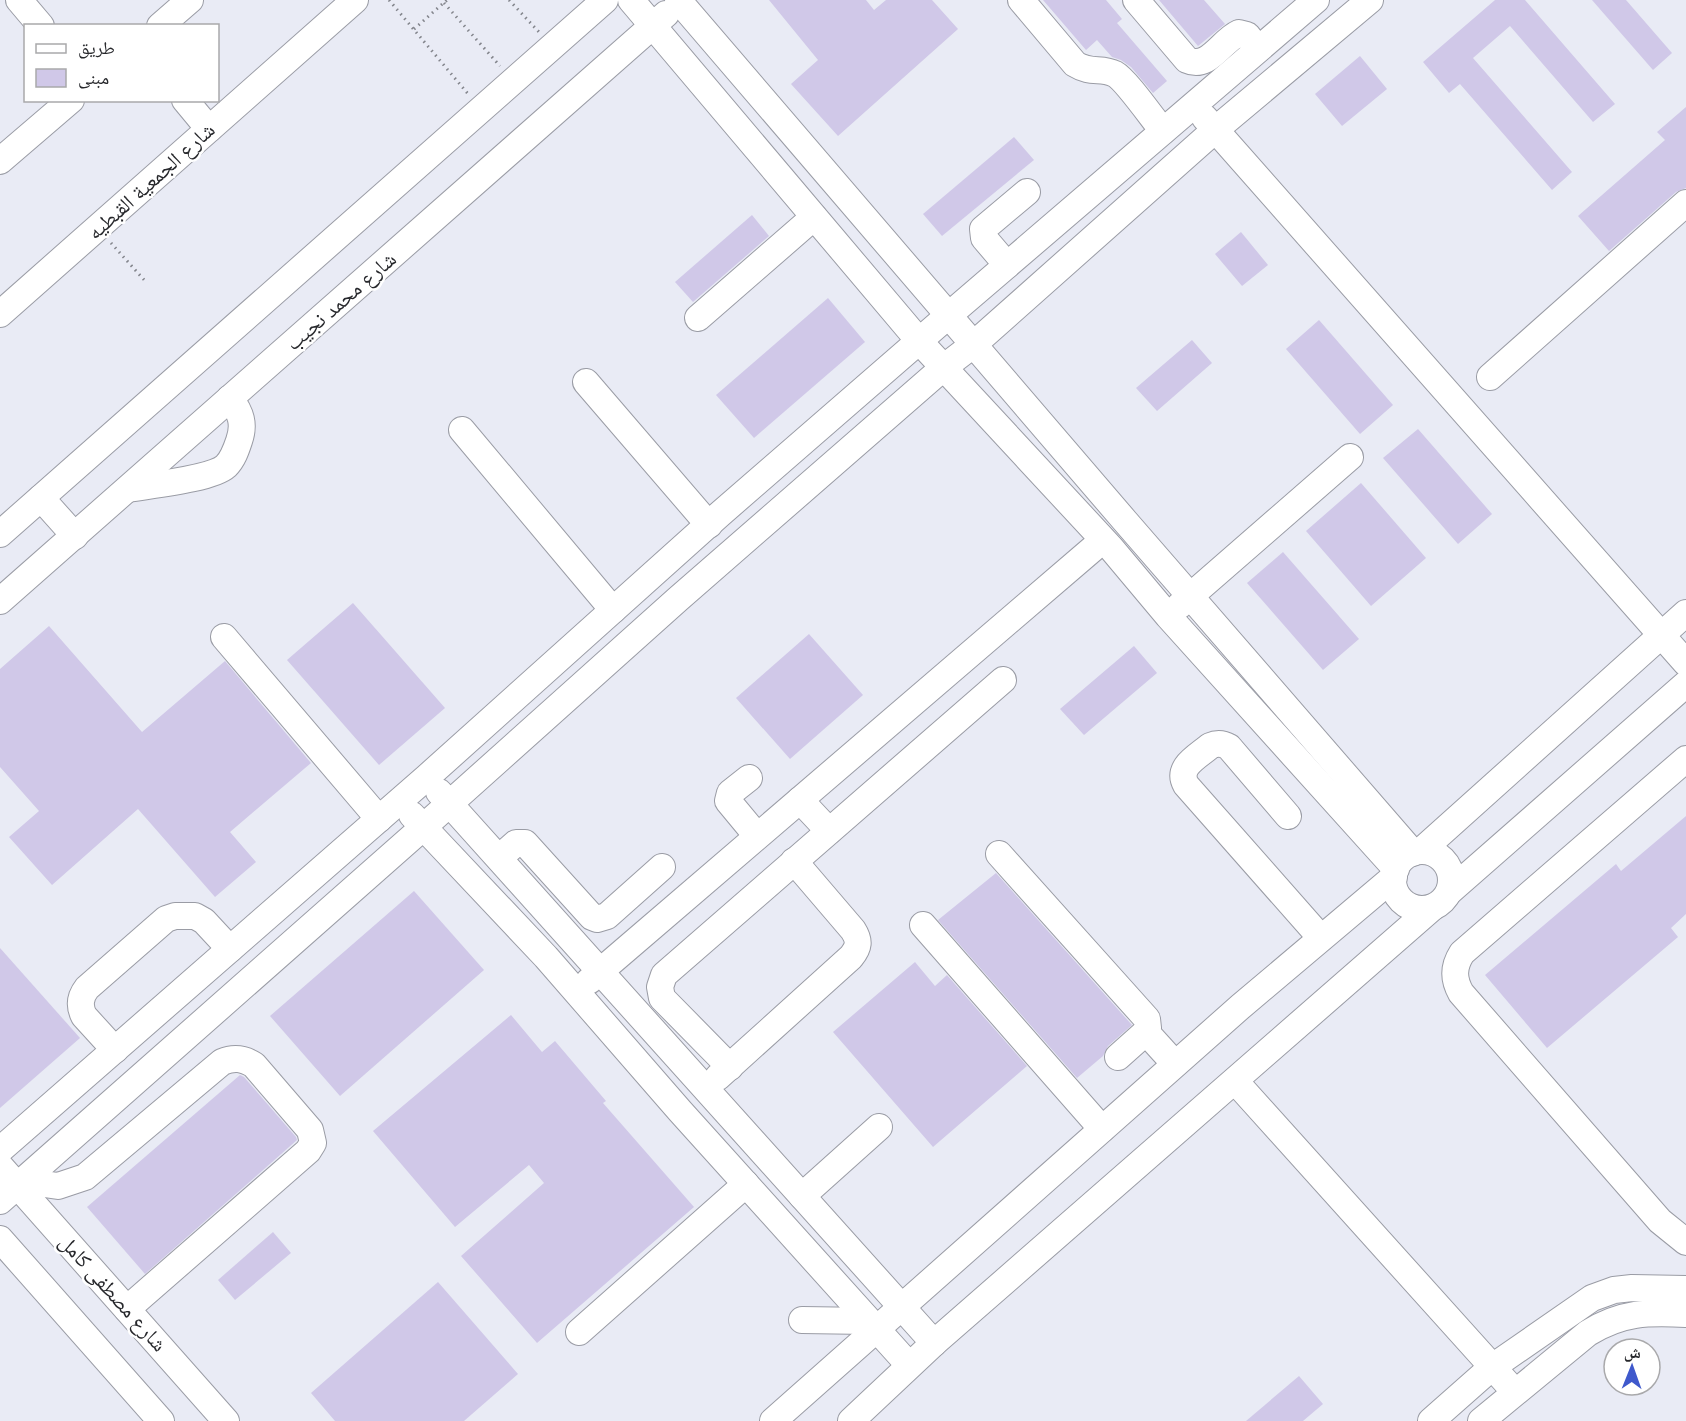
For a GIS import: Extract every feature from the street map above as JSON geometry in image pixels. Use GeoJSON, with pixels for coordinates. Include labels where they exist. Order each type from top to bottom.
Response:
{"type":"FeatureCollection","features":[{"type":"Feature","properties":{"kind":"street"},"geometry":{"type":"LineString","coordinates":[[19,0],[39,24]]}},
{"type":"Feature","properties":{"kind":"street"},"geometry":{"type":"LineString","coordinates":[[162,24],[190,0]]}},
{"type":"Feature","properties":{"kind":"street","name":"شارع الجمعية القبطيه"},"geometry":{"type":"LineString","coordinates":[[0,314],[356,0]]}},
{"type":"Feature","properties":{"kind":"street"},"geometry":{"type":"LineString","coordinates":[[0,534],[605,0]]}},
{"type":"Feature","properties":{"kind":"street"},"geometry":{"type":"LineString","coordinates":[[631,0],[943,368],[1103,540],[1168,616],[1406,863]]}},
{"type":"Feature","properties":{"kind":"street"},"geometry":{"type":"LineString","coordinates":[[1021,0],[1075,64],[1087,70],[1105,71],[1119,76],[1163,131]]}},
{"type":"Feature","properties":{"kind":"street"},"geometry":{"type":"LineString","coordinates":[[1136,0],[1187,60],[1205,61],[1239,33],[1247,35],[1258,49]]}},
{"type":"Feature","properties":{"kind":"street"},"geometry":{"type":"LineString","coordinates":[[0,1150],[427,777],[714,520],[1316,0]]}},
{"type":"Feature","properties":{"kind":"street"},"geometry":{"type":"LineString","coordinates":[[13,1189],[742,542],[943,368],[973,345],[1215,130],[1370,0]]}},
{"type":"Feature","properties":{"kind":"street"},"geometry":{"type":"LineString","coordinates":[[680,1],[973,345],[1191,596],[1406,863]]}},
{"type":"Feature","properties":{"kind":"street","name":"شارع محمد نجيب"},"geometry":{"type":"LineString","coordinates":[[0,602],[680,1]]}},
{"type":"Feature","properties":{"kind":"street"},"geometry":{"type":"LineString","coordinates":[[0,161],[69,102]]}},
{"type":"Feature","properties":{"kind":"street"},"geometry":{"type":"LineString","coordinates":[[187,102],[209,129]]}},
{"type":"Feature","properties":{"kind":"street"},"geometry":{"type":"LineString","coordinates":[[1194,104],[1686,663]]}},
{"type":"Feature","properties":{"kind":"street"},"geometry":{"type":"LineString","coordinates":[[1007,265],[984,238],[983,229],[1027,192]]}},
{"type":"Feature","properties":{"kind":"street"},"geometry":{"type":"LineString","coordinates":[[1490,377],[1686,203]]}},
{"type":"Feature","properties":{"kind":"street"},"geometry":{"type":"LineString","coordinates":[[698,318],[814,217]]}},
{"type":"Feature","properties":{"kind":"street"},"geometry":{"type":"LineString","coordinates":[[586,382],[714,520],[742,542]]}},
{"type":"Feature","properties":{"kind":"street"},"geometry":{"type":"LineString","coordinates":[[128,489],[211,474],[225,467],[234,454],[242,426],[240,414],[230,398]]}},
{"type":"Feature","properties":{"kind":"street"},"geometry":{"type":"LineString","coordinates":[[462,430],[613,610]]}},
{"type":"Feature","properties":{"kind":"street"},"geometry":{"type":"LineString","coordinates":[[1168,616],[1350,457]]}},
{"type":"Feature","properties":{"kind":"street"},"geometry":{"type":"LineString","coordinates":[[41,498],[75,536]]}},
{"type":"Feature","properties":{"kind":"street"},"geometry":{"type":"LineString","coordinates":[[577,992],[1103,540]]}},
{"type":"Feature","properties":{"kind":"street"},"geometry":{"type":"LineString","coordinates":[[773,1421],[871,1325],[901,1307],[1406,863],[1686,613]]}},
{"type":"Feature","properties":{"kind":"street"},"geometry":{"type":"LineString","coordinates":[[224,637],[379,819]]}},
{"type":"Feature","properties":{"kind":"street"},"geometry":{"type":"LineString","coordinates":[[729,1067],[662,998],[660,987],[664,975],[1003,680]]}},
{"type":"Feature","properties":{"kind":"street"},"geometry":{"type":"LineString","coordinates":[[851,1421],[909,1365],[1686,684]]}},
{"type":"Feature","properties":{"kind":"street"},"geometry":{"type":"LineString","coordinates":[[1288,816],[1224,744],[1209,746],[1185,767],[1182,773],[1186,785],[1321,938]]}},
{"type":"Feature","properties":{"kind":"street"},"geometry":{"type":"LineString","coordinates":[[1686,759],[1462,953],[1454,973],[1461,993],[1599,1148],[1660,1221],[1686,1242]]}},
{"type":"Feature","properties":{"kind":"street"},"geometry":{"type":"LineString","coordinates":[[427,777],[934,1343]]}},
{"type":"Feature","properties":{"kind":"street"},"geometry":{"type":"LineString","coordinates":[[748,778],[730,793],[728,801],[757,837]]}},
{"type":"Feature","properties":{"kind":"street"},"geometry":{"type":"LineString","coordinates":[[800,800],[829,831]]}},
{"type":"Feature","properties":{"kind":"street"},"geometry":{"type":"LineString","coordinates":[[398,802],[424,826],[577,992],[639,1065],[909,1365]]}},
{"type":"Feature","properties":{"kind":"street"},"geometry":{"type":"LineString","coordinates":[[500,858],[516,843],[525,843],[588,913],[597,919],[607,916],[662,867]]}},
{"type":"Feature","properties":{"kind":"street"},"geometry":{"type":"LineString","coordinates":[[1430,852],[1444,861],[1451,875],[1441,900],[1416,908],[1401,900],[1394,886],[1406,863],[1430,852]]}},
{"type":"Feature","properties":{"kind":"street"},"geometry":{"type":"LineString","coordinates":[[999,854],[1147,1019],[1146,1032],[1118,1057]]}},
{"type":"Feature","properties":{"kind":"street"},"geometry":{"type":"LineString","coordinates":[[680,1111],[858,949],[858,939],[853,930],[794,861]]}},
{"type":"Feature","properties":{"kind":"street"},"geometry":{"type":"LineString","coordinates":[[115,1050],[81,1011],[81,998],[87,988],[157,927],[175,916],[195,916],[204,921],[230,949]]}},
{"type":"Feature","properties":{"kind":"street"},"geometry":{"type":"LineString","coordinates":[[923,925],[1102,1129]]}},
{"type":"Feature","properties":{"kind":"street"},"geometry":{"type":"LineString","coordinates":[[1146,1032],[1176,1064]]}},
{"type":"Feature","properties":{"kind":"street"},"geometry":{"type":"LineString","coordinates":[[639,1065],[664,1043]]}},
{"type":"Feature","properties":{"kind":"street"},"geometry":{"type":"LineString","coordinates":[[13,1189],[58,1186],[85,1177],[222,1062],[230,1059],[247,1060],[254,1065],[310,1130],[314,1143],[308,1151],[127,1309]]}},
{"type":"Feature","properties":{"kind":"street"},"geometry":{"type":"LineString","coordinates":[[1235,1081],[1515,1392]]}},
{"type":"Feature","properties":{"kind":"street"},"geometry":{"type":"LineString","coordinates":[[802,1196],[879,1126]]}},
{"type":"Feature","properties":{"kind":"street","name":"شارع مصطفى كامل"},"geometry":{"type":"LineString","coordinates":[[0,1166],[13,1189],[127,1309],[226,1421]]}},
{"type":"Feature","properties":{"kind":"street"},"geometry":{"type":"LineString","coordinates":[[579,1332],[752,1191],[783,1176]]}},
{"type":"Feature","properties":{"kind":"street"},"geometry":{"type":"LineString","coordinates":[[0,1239],[161,1421]]}},
{"type":"Feature","properties":{"kind":"street"},"geometry":{"type":"LineString","coordinates":[[1431,1421],[1491,1368],[1592,1298],[1614,1290],[1632,1288],[1686,1289]]}},
{"type":"Feature","properties":{"kind":"street"},"geometry":{"type":"LineString","coordinates":[[1481,1421],[1588,1333],[1606,1321],[1646,1312],[1686,1314]]}},
{"type":"Feature","properties":{"kind":"street"},"geometry":{"type":"LineString","coordinates":[[802,1320],[871,1325]]}},
{"type":"Feature","properties":{"kind":"path"},"geometry":{"type":"LineString","coordinates":[[389,0],[481,109]]}},
{"type":"Feature","properties":{"kind":"path"},"geometry":{"type":"LineString","coordinates":[[509,0],[552,47]]}},
{"type":"Feature","properties":{"kind":"path"},"geometry":{"type":"LineString","coordinates":[[414,29],[446,1],[513,81]]}},
{"type":"Feature","properties":{"kind":"path"},"geometry":{"type":"LineString","coordinates":[[97,228],[146,282]]}},
{"type":"Feature","properties":{"kind":"building"},"geometry":{"type":"Polygon","coordinates":[[[769,0],[866,0],[874,10],[886,0],[932,0],[958,29],[838,136],[791,84],[818,60],[769,0]]]}},
{"type":"Feature","properties":{"kind":"building"},"geometry":{"type":"Polygon","coordinates":[[[1043,0],[1106,0],[1122,19],[1117,23],[1167,81],[1153,93],[1131,67],[1112,57],[1097,40],[1086,50],[1043,0]]]}},
{"type":"Feature","properties":{"kind":"building"},"geometry":{"type":"Polygon","coordinates":[[[1159,0],[1204,0],[1225,24],[1198,46],[1159,0]]]}},
{"type":"Feature","properties":{"kind":"building"},"geometry":{"type":"Polygon","coordinates":[[[1495,0],[1525,0],[1615,104],[1593,122],[1510,26],[1473,58],[1572,172],[1552,190],[1460,84],[1449,93],[1423,62],[1495,0]]]}},
{"type":"Feature","properties":{"kind":"building"},"geometry":{"type":"Polygon","coordinates":[[[1592,0],[1626,0],[1672,53],[1653,70],[1592,0]]]}},
{"type":"Feature","properties":{"kind":"building"},"geometry":{"type":"Polygon","coordinates":[[[1360,56],[1387,89],[1342,126],[1315,94],[1360,56]]]}},
{"type":"Feature","properties":{"kind":"building"},"geometry":{"type":"Polygon","coordinates":[[[1686,107],[1686,188],[1676,192],[1609,251],[1578,216],[1665,140],[1657,132],[1686,107]]]}},
{"type":"Feature","properties":{"kind":"building"},"geometry":{"type":"Polygon","coordinates":[[[1014,137],[1034,160],[942,236],[923,214],[1014,137]]]}},
{"type":"Feature","properties":{"kind":"building"},"geometry":{"type":"Polygon","coordinates":[[[752,215],[769,236],[693,302],[675,282],[752,215]]]}},
{"type":"Feature","properties":{"kind":"building"},"geometry":{"type":"Polygon","coordinates":[[[1241,232],[1268,265],[1242,286],[1215,254],[1241,232]]]}},
{"type":"Feature","properties":{"kind":"building"},"geometry":{"type":"Polygon","coordinates":[[[828,298],[865,342],[754,438],[716,395],[828,298]]]}},
{"type":"Feature","properties":{"kind":"building"},"geometry":{"type":"Polygon","coordinates":[[[1319,320],[1393,405],[1360,434],[1286,349],[1319,320]]]}},
{"type":"Feature","properties":{"kind":"building"},"geometry":{"type":"Polygon","coordinates":[[[1192,340],[1212,363],[1157,411],[1136,388],[1192,340]]]}},
{"type":"Feature","properties":{"kind":"building"},"geometry":{"type":"Polygon","coordinates":[[[1418,429],[1492,514],[1458,544],[1383,458],[1418,429]]]}},
{"type":"Feature","properties":{"kind":"building"},"geometry":{"type":"Polygon","coordinates":[[[1361,483],[1426,558],[1371,606],[1306,531],[1361,483]]]}},
{"type":"Feature","properties":{"kind":"building"},"geometry":{"type":"Polygon","coordinates":[[[1283,552],[1359,639],[1323,670],[1247,583],[1283,552]]]}},
{"type":"Feature","properties":{"kind":"building"},"geometry":{"type":"Polygon","coordinates":[[[353,603],[445,708],[379,765],[287,660],[353,603]]]}},
{"type":"Feature","properties":{"kind":"building"},"geometry":{"type":"Polygon","coordinates":[[[49,626],[142,732],[225,661],[311,763],[230,832],[256,862],[215,897],[138,809],[52,885],[9,837],[39,811],[0,767],[0,669],[49,626]]]}},
{"type":"Feature","properties":{"kind":"building"},"geometry":{"type":"Polygon","coordinates":[[[809,634],[863,695],[790,759],[736,698],[809,634]]]}},
{"type":"Feature","properties":{"kind":"building"},"geometry":{"type":"Polygon","coordinates":[[[1134,646],[1157,673],[1084,735],[1060,709],[1134,646]]]}},
{"type":"Feature","properties":{"kind":"building"},"geometry":{"type":"Polygon","coordinates":[[[1686,816],[1686,914],[1671,928],[1678,937],[1547,1048],[1485,975],[1616,864],[1621,871],[1686,816]]]}},
{"type":"Feature","properties":{"kind":"building"},"geometry":{"type":"Polygon","coordinates":[[[996,873],[1132,1025],[1108,1046],[1103,1056],[1077,1078],[938,920],[996,873]]]}},
{"type":"Feature","properties":{"kind":"building"},"geometry":{"type":"Polygon","coordinates":[[[414,891],[484,970],[340,1096],[270,1016],[414,891]]]}},
{"type":"Feature","properties":{"kind":"building"},"geometry":{"type":"Polygon","coordinates":[[[0,948],[80,1038],[0,1108],[0,948]]]}},
{"type":"Feature","properties":{"kind":"building"},"geometry":{"type":"Polygon","coordinates":[[[915,962],[935,986],[947,975],[1027,1066],[933,1147],[833,1032],[915,962]]]}},
{"type":"Feature","properties":{"kind":"building"},"geometry":{"type":"Polygon","coordinates":[[[511,1015],[542,1052],[555,1041],[606,1101],[603,1103],[694,1207],[537,1343],[461,1256],[544,1183],[529,1165],[455,1227],[373,1131],[511,1015]]]}},
{"type":"Feature","properties":{"kind":"building"},"geometry":{"type":"Polygon","coordinates":[[[240,1075],[297,1140],[145,1274],[87,1207],[240,1075]]]}},
{"type":"Feature","properties":{"kind":"building"},"geometry":{"type":"Polygon","coordinates":[[[273,1232],[291,1253],[235,1300],[218,1280],[273,1232]]]}},
{"type":"Feature","properties":{"kind":"building"},"geometry":{"type":"Polygon","coordinates":[[[438,1282],[518,1374],[464,1421],[335,1421],[311,1393],[438,1282]]]}},
{"type":"Feature","properties":{"kind":"building"},"geometry":{"type":"Polygon","coordinates":[[[1299,1376],[1323,1404],[1303,1421],[1246,1421],[1299,1376]]]}}]}
